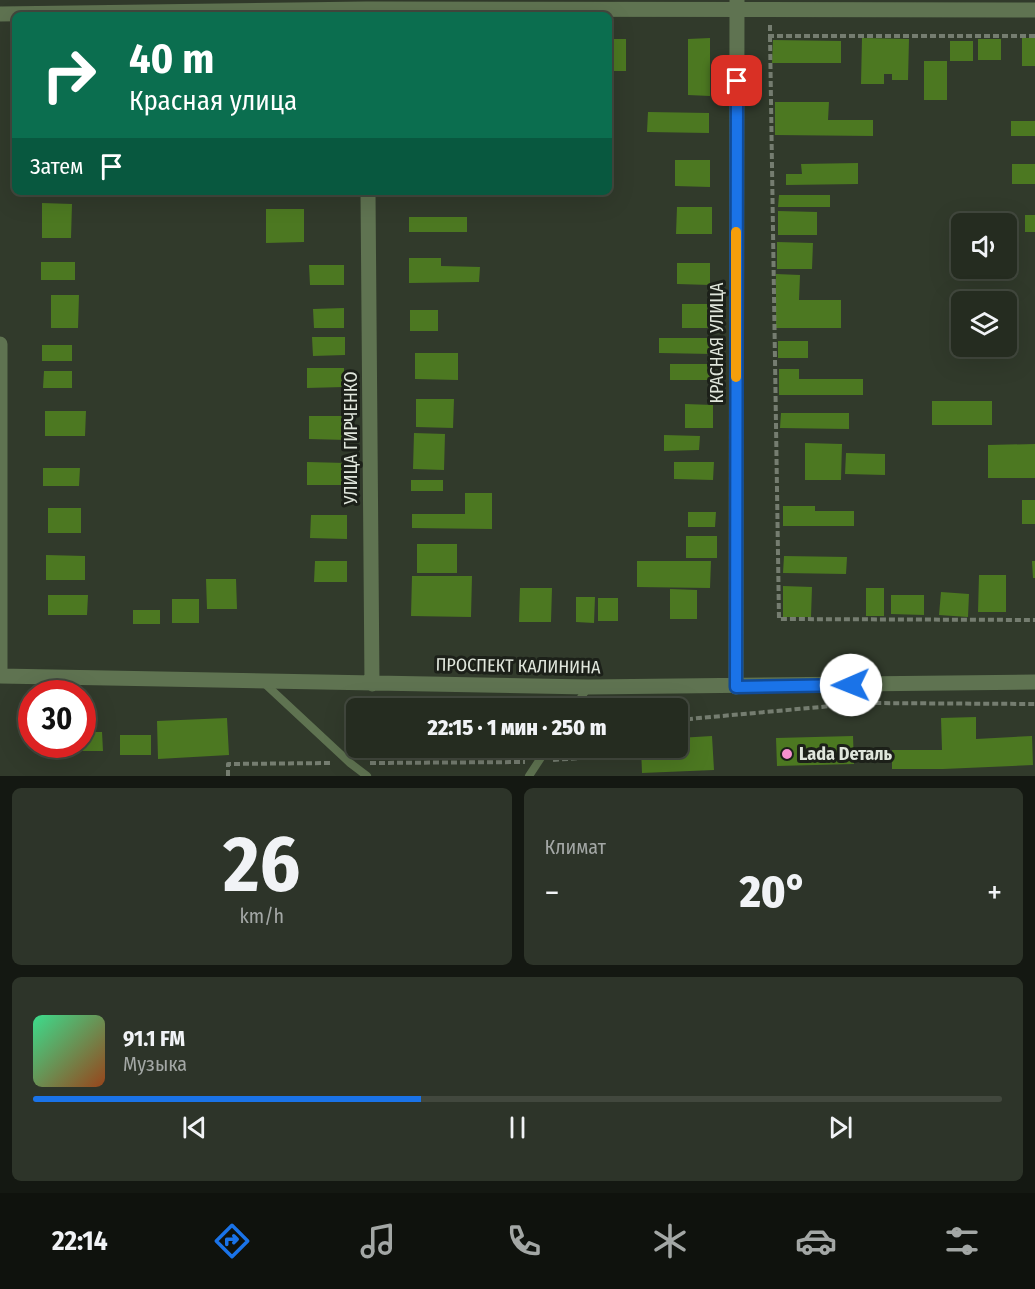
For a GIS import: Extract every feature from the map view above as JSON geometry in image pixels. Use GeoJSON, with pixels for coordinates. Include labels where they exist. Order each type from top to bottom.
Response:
{"type":"FeatureCollection","features":[{"type":"Feature","properties":{"kind":"street"},"geometry":{"type":"LineString","coordinates":[[122,12],[737,5],[770,11],[1035,10]]}},
{"type":"Feature","properties":{"kind":"street","name":"КРАСНАЯ УЛИЦА"},"geometry":{"type":"LineString","coordinates":[[736,687],[737,5]]}},
{"type":"Feature","properties":{"kind":"street","name":"УЛИЦА ГИРЧЕНКО"},"geometry":{"type":"LineString","coordinates":[[369,195],[372,684]]}},
{"type":"Feature","properties":{"kind":"street"},"geometry":{"type":"LineString","coordinates":[[0,344],[0,676]]}},
{"type":"Feature","properties":{"kind":"street","name":"ПРОСПЕКТ КАЛИНИНА"},"geometry":{"type":"LineString","coordinates":[[0,676],[588,687],[1035,682]]}},
{"type":"Feature","properties":{"kind":"lane"},"geometry":{"type":"LineString","coordinates":[[261,680],[367,776]]}},
{"type":"Feature","properties":{"kind":"lane"},"geometry":{"type":"LineString","coordinates":[[581,698],[588,687]]}},
{"type":"Feature","properties":{"kind":"lane"},"geometry":{"type":"LineString","coordinates":[[529,776],[541,758]]}},
{"type":"Feature","properties":{"kind":"path"},"geometry":{"type":"LineString","coordinates":[[770,11],[779,619],[1035,620]]}},
{"type":"Feature","properties":{"kind":"path"},"geometry":{"type":"LineString","coordinates":[[770,36],[1035,36]]}},
{"type":"Feature","properties":{"kind":"path"},"geometry":{"type":"LineString","coordinates":[[688,719],[864,703],[1035,705]]}},
{"type":"Feature","properties":{"kind":"path"},"geometry":{"type":"LineString","coordinates":[[228,776],[228,764],[539,761],[580,758]]}},
{"type":"Feature","properties":{"kind":"building"},"geometry":{"type":"Polygon","coordinates":[[[710,38],[710,96],[688,95],[688,39],[710,38]]]}},
{"type":"Feature","properties":{"kind":"building"},"geometry":{"type":"Polygon","coordinates":[[[862,38],[909,39],[908,80],[892,80],[892,74],[884,74],[884,84],[861,84],[862,38]]]}},
{"type":"Feature","properties":{"kind":"building"},"geometry":{"type":"Polygon","coordinates":[[[1022,38],[1035,38],[1035,66],[1022,66],[1022,38]]]}},
{"type":"Feature","properties":{"kind":"building"},"geometry":{"type":"Polygon","coordinates":[[[612,39],[626,39],[626,71],[612,71],[612,39]]]}},
{"type":"Feature","properties":{"kind":"building"},"geometry":{"type":"Polygon","coordinates":[[[978,39],[1001,39],[1001,60],[978,60],[978,39]]]}},
{"type":"Feature","properties":{"kind":"building"},"geometry":{"type":"Polygon","coordinates":[[[773,40],[841,41],[841,63],[772,63],[773,40]]]}},
{"type":"Feature","properties":{"kind":"building"},"geometry":{"type":"Polygon","coordinates":[[[950,41],[973,41],[973,61],[950,61],[950,41]]]}},
{"type":"Feature","properties":{"kind":"building"},"geometry":{"type":"Polygon","coordinates":[[[924,61],[947,61],[947,100],[924,100],[924,61]]]}},
{"type":"Feature","properties":{"kind":"building"},"geometry":{"type":"Polygon","coordinates":[[[775,102],[829,102],[828,120],[873,120],[873,136],[775,135],[775,102]]]}},
{"type":"Feature","properties":{"kind":"building"},"geometry":{"type":"Polygon","coordinates":[[[648,112],[709,113],[709,133],[647,132],[648,112]]]}},
{"type":"Feature","properties":{"kind":"building"},"geometry":{"type":"Polygon","coordinates":[[[1011,121],[1035,121],[1035,136],[1011,136],[1011,121]]]}},
{"type":"Feature","properties":{"kind":"building"},"geometry":{"type":"Polygon","coordinates":[[[675,160],[710,160],[710,187],[675,186],[675,160]]]}},
{"type":"Feature","properties":{"kind":"building"},"geometry":{"type":"Polygon","coordinates":[[[858,163],[858,184],[786,185],[786,174],[802,174],[801,164],[858,163]]]}},
{"type":"Feature","properties":{"kind":"building"},"geometry":{"type":"Polygon","coordinates":[[[1012,164],[1035,164],[1035,184],[1012,184],[1012,164]]]}},
{"type":"Feature","properties":{"kind":"building"},"geometry":{"type":"Polygon","coordinates":[[[779,195],[830,195],[830,207],[778,207],[779,195]]]}},
{"type":"Feature","properties":{"kind":"building"},"geometry":{"type":"Polygon","coordinates":[[[42,203],[72,204],[71,238],[42,238],[42,203]]]}},
{"type":"Feature","properties":{"kind":"building"},"geometry":{"type":"Polygon","coordinates":[[[677,207],[712,207],[712,234],[676,234],[677,207]]]}},
{"type":"Feature","properties":{"kind":"building"},"geometry":{"type":"Polygon","coordinates":[[[266,209],[304,209],[304,242],[266,243],[266,209]]]}},
{"type":"Feature","properties":{"kind":"building"},"geometry":{"type":"Polygon","coordinates":[[[778,211],[817,212],[817,235],[778,235],[778,211]]]}},
{"type":"Feature","properties":{"kind":"building"},"geometry":{"type":"Polygon","coordinates":[[[1025,215],[1035,215],[1035,232],[1025,232],[1025,215]]]}},
{"type":"Feature","properties":{"kind":"building"},"geometry":{"type":"Polygon","coordinates":[[[409,217],[467,217],[467,232],[409,232],[409,217]]]}},
{"type":"Feature","properties":{"kind":"building"},"geometry":{"type":"Polygon","coordinates":[[[777,242],[813,243],[812,269],[777,269],[777,242]]]}},
{"type":"Feature","properties":{"kind":"building"},"geometry":{"type":"Polygon","coordinates":[[[409,258],[441,258],[441,266],[480,267],[479,282],[409,283],[409,258]]]}},
{"type":"Feature","properties":{"kind":"building"},"geometry":{"type":"Polygon","coordinates":[[[41,262],[75,262],[75,280],[41,280],[41,262]]]}},
{"type":"Feature","properties":{"kind":"building"},"geometry":{"type":"Polygon","coordinates":[[[677,263],[710,263],[710,285],[677,284],[677,263]]]}},
{"type":"Feature","properties":{"kind":"building"},"geometry":{"type":"Polygon","coordinates":[[[309,265],[344,265],[344,285],[310,285],[309,265]]]}},
{"type":"Feature","properties":{"kind":"building"},"geometry":{"type":"Polygon","coordinates":[[[776,274],[800,275],[799,300],[841,300],[841,328],[776,328],[776,274]]]}},
{"type":"Feature","properties":{"kind":"building"},"geometry":{"type":"Polygon","coordinates":[[[51,295],[79,295],[78,328],[51,328],[51,295]]]}},
{"type":"Feature","properties":{"kind":"building"},"geometry":{"type":"Polygon","coordinates":[[[682,304],[708,304],[708,328],[682,328],[682,304]]]}},
{"type":"Feature","properties":{"kind":"building"},"geometry":{"type":"Polygon","coordinates":[[[344,308],[344,328],[314,328],[313,309],[344,308]]]}},
{"type":"Feature","properties":{"kind":"building"},"geometry":{"type":"Polygon","coordinates":[[[410,310],[438,310],[438,331],[410,331],[410,310]]]}},
{"type":"Feature","properties":{"kind":"building"},"geometry":{"type":"Polygon","coordinates":[[[312,337],[345,337],[345,355],[313,356],[312,337]]]}},
{"type":"Feature","properties":{"kind":"building"},"geometry":{"type":"Polygon","coordinates":[[[659,338],[712,338],[712,354],[659,353],[659,338]]]}},
{"type":"Feature","properties":{"kind":"building"},"geometry":{"type":"Polygon","coordinates":[[[778,341],[808,341],[808,358],[778,358],[778,341]]]}},
{"type":"Feature","properties":{"kind":"building"},"geometry":{"type":"Polygon","coordinates":[[[42,345],[72,345],[72,361],[42,361],[42,345]]]}},
{"type":"Feature","properties":{"kind":"building"},"geometry":{"type":"Polygon","coordinates":[[[415,353],[458,353],[458,380],[415,379],[415,353]]]}},
{"type":"Feature","properties":{"kind":"building"},"geometry":{"type":"Polygon","coordinates":[[[670,364],[711,364],[711,380],[670,380],[670,364]]]}},
{"type":"Feature","properties":{"kind":"building"},"geometry":{"type":"Polygon","coordinates":[[[307,368],[344,368],[344,387],[307,388],[307,368]]]}},
{"type":"Feature","properties":{"kind":"building"},"geometry":{"type":"Polygon","coordinates":[[[779,369],[799,369],[799,379],[863,379],[863,395],[779,395],[779,369]]]}},
{"type":"Feature","properties":{"kind":"building"},"geometry":{"type":"Polygon","coordinates":[[[44,371],[72,371],[72,388],[43,388],[44,371]]]}},
{"type":"Feature","properties":{"kind":"building"},"geometry":{"type":"Polygon","coordinates":[[[416,399],[454,399],[453,428],[416,427],[416,399]]]}},
{"type":"Feature","properties":{"kind":"building"},"geometry":{"type":"Polygon","coordinates":[[[932,401],[992,401],[992,425],[932,425],[932,401]]]}},
{"type":"Feature","properties":{"kind":"building"},"geometry":{"type":"Polygon","coordinates":[[[685,404],[713,405],[713,428],[685,428],[685,404]]]}},
{"type":"Feature","properties":{"kind":"building"},"geometry":{"type":"Polygon","coordinates":[[[45,411],[86,411],[85,436],[45,436],[45,411]]]}},
{"type":"Feature","properties":{"kind":"building"},"geometry":{"type":"Polygon","coordinates":[[[781,413],[849,413],[849,429],[780,428],[781,413]]]}},
{"type":"Feature","properties":{"kind":"building"},"geometry":{"type":"Polygon","coordinates":[[[309,416],[347,416],[347,440],[309,439],[309,416]]]}},
{"type":"Feature","properties":{"kind":"building"},"geometry":{"type":"Polygon","coordinates":[[[414,433],[445,434],[444,470],[413,469],[414,433]]]}},
{"type":"Feature","properties":{"kind":"building"},"geometry":{"type":"Polygon","coordinates":[[[664,435],[700,436],[699,450],[664,451],[664,435]]]}},
{"type":"Feature","properties":{"kind":"building"},"geometry":{"type":"Polygon","coordinates":[[[805,443],[842,444],[841,480],[805,480],[805,443]]]}},
{"type":"Feature","properties":{"kind":"building"},"geometry":{"type":"Polygon","coordinates":[[[1035,444],[1035,478],[988,478],[988,445],[1035,444]]]}},
{"type":"Feature","properties":{"kind":"building"},"geometry":{"type":"Polygon","coordinates":[[[846,453],[885,454],[885,475],[845,474],[846,453]]]}},
{"type":"Feature","properties":{"kind":"building"},"geometry":{"type":"Polygon","coordinates":[[[307,462],[346,463],[346,485],[307,485],[307,462]]]}},
{"type":"Feature","properties":{"kind":"building"},"geometry":{"type":"Polygon","coordinates":[[[674,462],[714,462],[713,480],[674,479],[674,462]]]}},
{"type":"Feature","properties":{"kind":"building"},"geometry":{"type":"Polygon","coordinates":[[[43,468],[80,468],[79,486],[43,486],[43,468]]]}},
{"type":"Feature","properties":{"kind":"building"},"geometry":{"type":"Polygon","coordinates":[[[411,480],[443,480],[443,491],[411,491],[411,480]]]}},
{"type":"Feature","properties":{"kind":"building"},"geometry":{"type":"Polygon","coordinates":[[[465,493],[492,493],[492,529],[412,528],[412,514],[465,514],[465,493]]]}},
{"type":"Feature","properties":{"kind":"building"},"geometry":{"type":"Polygon","coordinates":[[[1022,500],[1035,500],[1035,524],[1022,524],[1022,500]]]}},
{"type":"Feature","properties":{"kind":"building"},"geometry":{"type":"Polygon","coordinates":[[[783,506],[815,506],[815,511],[854,511],[854,526],[783,526],[783,506]]]}},
{"type":"Feature","properties":{"kind":"building"},"geometry":{"type":"Polygon","coordinates":[[[48,508],[81,508],[81,533],[48,533],[48,508]]]}},
{"type":"Feature","properties":{"kind":"building"},"geometry":{"type":"Polygon","coordinates":[[[688,512],[716,512],[715,527],[688,527],[688,512]]]}},
{"type":"Feature","properties":{"kind":"building"},"geometry":{"type":"Polygon","coordinates":[[[311,515],[347,515],[347,539],[310,538],[311,515]]]}},
{"type":"Feature","properties":{"kind":"building"},"geometry":{"type":"Polygon","coordinates":[[[686,536],[717,536],[717,558],[686,558],[686,536]]]}},
{"type":"Feature","properties":{"kind":"building"},"geometry":{"type":"Polygon","coordinates":[[[417,544],[457,544],[457,573],[417,573],[417,544]]]}},
{"type":"Feature","properties":{"kind":"building"},"geometry":{"type":"Polygon","coordinates":[[[46,555],[85,556],[85,580],[46,580],[46,555]]]}},
{"type":"Feature","properties":{"kind":"building"},"geometry":{"type":"Polygon","coordinates":[[[784,556],[847,557],[846,574],[783,573],[784,556]]]}},
{"type":"Feature","properties":{"kind":"building"},"geometry":{"type":"Polygon","coordinates":[[[315,561],[347,561],[347,582],[314,582],[315,561]]]}},
{"type":"Feature","properties":{"kind":"building"},"geometry":{"type":"Polygon","coordinates":[[[637,561],[711,561],[710,588],[637,587],[637,561]]]}},
{"type":"Feature","properties":{"kind":"building"},"geometry":{"type":"Polygon","coordinates":[[[1032,561],[1035,561],[1035,578],[1033,578],[1032,561]]]}},
{"type":"Feature","properties":{"kind":"building"},"geometry":{"type":"Polygon","coordinates":[[[979,575],[1006,575],[1006,612],[978,612],[979,575]]]}},
{"type":"Feature","properties":{"kind":"building"},"geometry":{"type":"Polygon","coordinates":[[[412,576],[472,576],[471,617],[411,616],[412,576]]]}},
{"type":"Feature","properties":{"kind":"building"},"geometry":{"type":"Polygon","coordinates":[[[206,579],[236,579],[237,609],[207,609],[206,579]]]}},
{"type":"Feature","properties":{"kind":"building"},"geometry":{"type":"Polygon","coordinates":[[[783,586],[812,587],[811,617],[783,617],[783,586]]]}},
{"type":"Feature","properties":{"kind":"building"},"geometry":{"type":"Polygon","coordinates":[[[520,588],[552,588],[551,622],[519,622],[520,588]]]}},
{"type":"Feature","properties":{"kind":"building"},"geometry":{"type":"Polygon","coordinates":[[[866,588],[884,588],[884,616],[866,616],[866,588]]]}},
{"type":"Feature","properties":{"kind":"building"},"geometry":{"type":"Polygon","coordinates":[[[670,589],[697,590],[697,619],[670,619],[670,589]]]}},
{"type":"Feature","properties":{"kind":"building"},"geometry":{"type":"Polygon","coordinates":[[[941,592],[969,594],[968,617],[939,615],[941,592]]]}},
{"type":"Feature","properties":{"kind":"building"},"geometry":{"type":"Polygon","coordinates":[[[48,595],[88,595],[87,615],[48,615],[48,595]]]}},
{"type":"Feature","properties":{"kind":"building"},"geometry":{"type":"Polygon","coordinates":[[[891,595],[924,595],[924,615],[891,614],[891,595]]]}},
{"type":"Feature","properties":{"kind":"building"},"geometry":{"type":"Polygon","coordinates":[[[576,597],[595,597],[594,623],[576,622],[576,597]]]}},
{"type":"Feature","properties":{"kind":"building"},"geometry":{"type":"Polygon","coordinates":[[[598,598],[618,598],[618,621],[598,621],[598,598]]]}},
{"type":"Feature","properties":{"kind":"building"},"geometry":{"type":"Polygon","coordinates":[[[172,599],[199,599],[199,623],[172,623],[172,599]]]}},
{"type":"Feature","properties":{"kind":"building"},"geometry":{"type":"Polygon","coordinates":[[[133,610],[160,610],[160,624],[133,624],[133,610]]]}},
{"type":"Feature","properties":{"kind":"building"},"geometry":{"type":"Polygon","coordinates":[[[976,717],[976,739],[1032,736],[1033,765],[892,769],[892,750],[942,750],[941,718],[976,717]]]}},
{"type":"Feature","properties":{"kind":"building"},"geometry":{"type":"Polygon","coordinates":[[[227,718],[229,755],[158,759],[157,721],[227,718]]]}},
{"type":"Feature","properties":{"kind":"building"},"geometry":{"type":"Polygon","coordinates":[[[96,732],[102,732],[103,751],[96,751],[96,732]]]}},
{"type":"Feature","properties":{"kind":"building"},"geometry":{"type":"Polygon","coordinates":[[[120,735],[151,735],[151,755],[120,755],[120,735]]]}},
{"type":"Feature","properties":{"kind":"building"},"geometry":{"type":"Polygon","coordinates":[[[712,736],[714,770],[642,773],[641,758],[688,758],[688,737],[712,736]]]}},
{"type":"Feature","properties":{"kind":"building"},"geometry":{"type":"Polygon","coordinates":[[[853,736],[854,764],[777,766],[776,738],[853,736]]]}},
{"type":"Feature","properties":{"kind":"slow traffic"},"geometry":{"type":"LineString","coordinates":[[736,232],[736,377]]}},
{"type":"Feature","properties":{"kind":"place","name":"Lada Dеталь"},"geometry":{"type":"Point","coordinates":[787,754]}},
{"type":"Feature","properties":{"kind":"route"},"geometry":{"type":"LineString","coordinates":[[737,81],[736,687],[851,685]]}}]}
